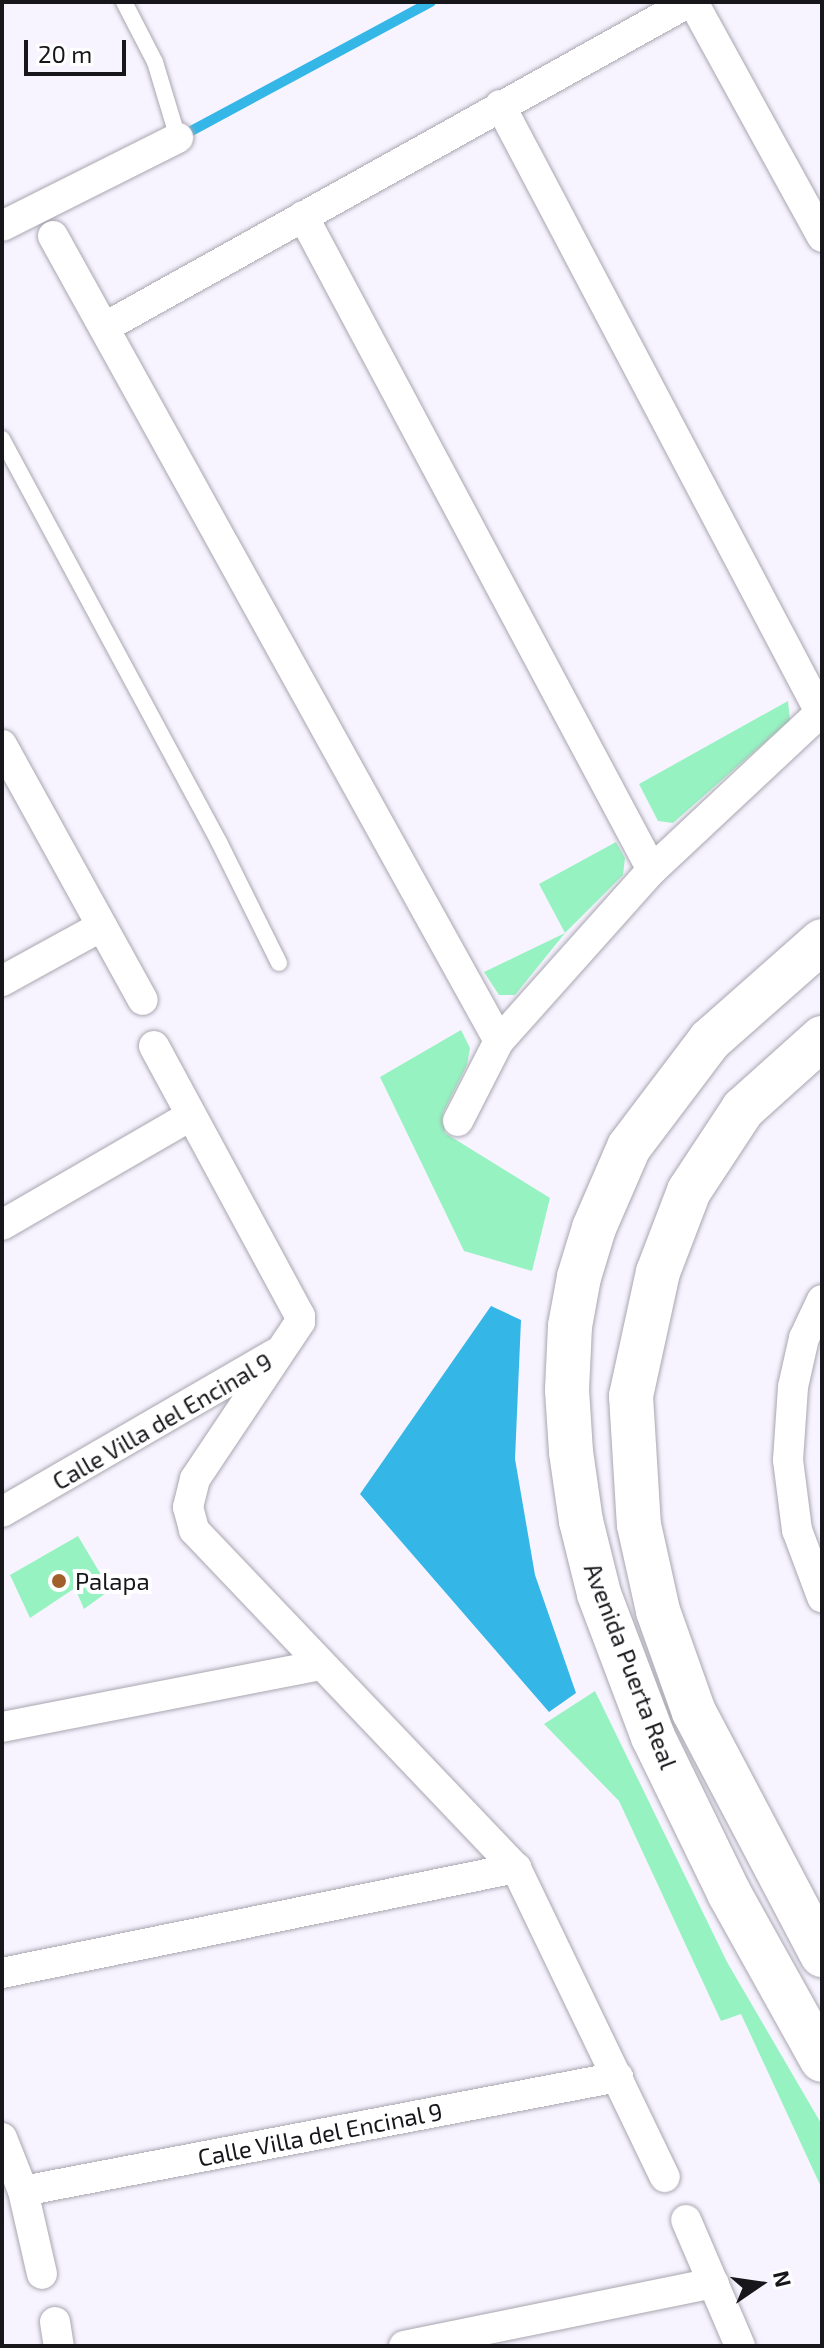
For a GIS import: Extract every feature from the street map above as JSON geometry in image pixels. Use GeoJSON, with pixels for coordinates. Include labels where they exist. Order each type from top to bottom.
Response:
{"type":"FeatureCollection","features":[{"type":"Feature","properties":{"kind":"main road","name":"Avenida Puerta Real"},"geometry":{"type":"LineString","coordinates":[[822,941],[710,1040],[629,1147],[594,1228],[579,1277],[570,1326],[567,1390],[571,1452],[581,1521],[599,1594],[620,1651],[653,1737],[722,1879],[822,2060]]}},
{"type":"Feature","properties":{"kind":"main road","name":"Avenida Puerta Real"},"geometry":{"type":"LineString","coordinates":[[822,1038],[743,1109],[689,1191],[658,1272],[631,1396],[639,1525],[658,1611],[694,1712],[822,1955]]}},
{"type":"Feature","properties":{"kind":"street"},"geometry":{"type":"LineString","coordinates":[[107,326],[500,105],[691,2],[810,186],[822,237]]}},
{"type":"Feature","properties":{"kind":"street"},"geometry":{"type":"LineString","coordinates":[[458,1121],[499,1041],[652,870],[821,711],[500,105]]}},
{"type":"Feature","properties":{"kind":"street"},"geometry":{"type":"LineString","coordinates":[[2,226],[178,138]]}},
{"type":"Feature","properties":{"kind":"street"},"geometry":{"type":"LineString","coordinates":[[303,216],[652,870]]}},
{"type":"Feature","properties":{"kind":"street"},"geometry":{"type":"LineString","coordinates":[[53,236],[107,326],[499,1041]]}},
{"type":"Feature","properties":{"kind":"street"},"geometry":{"type":"LineString","coordinates":[[2,745],[143,1000]]}},
{"type":"Feature","properties":{"kind":"street"},"geometry":{"type":"LineString","coordinates":[[2,981],[102,926]]}},
{"type":"Feature","properties":{"kind":"street"},"geometry":{"type":"LineString","coordinates":[[154,1046],[300,1316],[300,1322],[280,1351]]}},
{"type":"Feature","properties":{"kind":"street"},"geometry":{"type":"LineString","coordinates":[[2,1225],[190,1116]]}},
{"type":"Feature","properties":{"kind":"street"},"geometry":{"type":"LineString","coordinates":[[822,1300],[804,1338],[793,1387],[788,1460],[810,1524],[822,1597]]}},
{"type":"Feature","properties":{"kind":"street","name":"Calle Villa del Encinal 9"},"geometry":{"type":"LineString","coordinates":[[2,1512],[280,1351]]}},
{"type":"Feature","properties":{"kind":"street","name":"Calle Villa del Encinal 9"},"geometry":{"type":"LineString","coordinates":[[280,1351],[195,1479],[188,1507],[194,1530],[516,1868],[665,2177]]}},
{"type":"Feature","properties":{"kind":"street"},"geometry":{"type":"LineString","coordinates":[[2,1727],[320,1665]]}},
{"type":"Feature","properties":{"kind":"street"},"geometry":{"type":"LineString","coordinates":[[2,1973],[516,1868]]}},
{"type":"Feature","properties":{"kind":"street","name":"Calle Villa del Encinal 9"},"geometry":{"type":"LineString","coordinates":[[23,2191],[618,2077]]}},
{"type":"Feature","properties":{"kind":"street"},"geometry":{"type":"LineString","coordinates":[[2,2138],[23,2191],[42,2274]]}},
{"type":"Feature","properties":{"kind":"street"},"geometry":{"type":"LineString","coordinates":[[686,2220],[740,2346]]}},
{"type":"Feature","properties":{"kind":"street"},"geometry":{"type":"LineString","coordinates":[[404,2346],[488,2338],[714,2283]]}},
{"type":"Feature","properties":{"kind":"lane"},"geometry":{"type":"LineString","coordinates":[[124,2],[155,62],[178,138]]}},
{"type":"Feature","properties":{"kind":"lane"},"geometry":{"type":"LineString","coordinates":[[2,439],[219,842],[279,963]]}},
{"type":"Feature","properties":{"kind":"green space"},"geometry":{"type":"Polygon","coordinates":[[[788,701],[790,720],[673,823],[658,821],[639,784],[788,701]]]}},
{"type":"Feature","properties":{"kind":"green space"},"geometry":{"type":"Polygon","coordinates":[[[616,842],[625,858],[623,875],[565,933],[539,884],[616,842]]]}},
{"type":"Feature","properties":{"kind":"green space"},"geometry":{"type":"Polygon","coordinates":[[[565,933],[515,995],[499,995],[484,972],[565,933]]]}},
{"type":"Feature","properties":{"kind":"green space"},"geometry":{"type":"Polygon","coordinates":[[[461,1030],[470,1048],[467,1065],[443,1113],[445,1133],[550,1198],[532,1271],[464,1251],[380,1077],[461,1030]]]}},
{"type":"Feature","properties":{"kind":"green space","name":"Palapa"},"geometry":{"type":"Polygon","coordinates":[[[78,1536],[110,1590],[84,1609],[75,1588],[30,1618],[10,1575],[78,1536]]]}},
{"type":"Feature","properties":{"kind":"green space"},"geometry":{"type":"Polygon","coordinates":[[[595,1691],[727,1962],[822,2125],[822,2189],[741,2014],[721,2021],[619,1801],[544,1724],[595,1691]]]}},
{"type":"Feature","properties":{"kind":"water"},"geometry":{"type":"Polygon","coordinates":[[[491,1306],[521,1320],[515,1459],[535,1575],[576,1693],[549,1712],[360,1494],[491,1306]]]}},
{"type":"Feature","properties":{"kind":"waterway"},"geometry":{"type":"LineString","coordinates":[[180,137],[431,2]]}},
{"type":"Feature","properties":{"kind":"place","name":"Palapa"},"geometry":{"type":"Point","coordinates":[59,1581]}}]}
